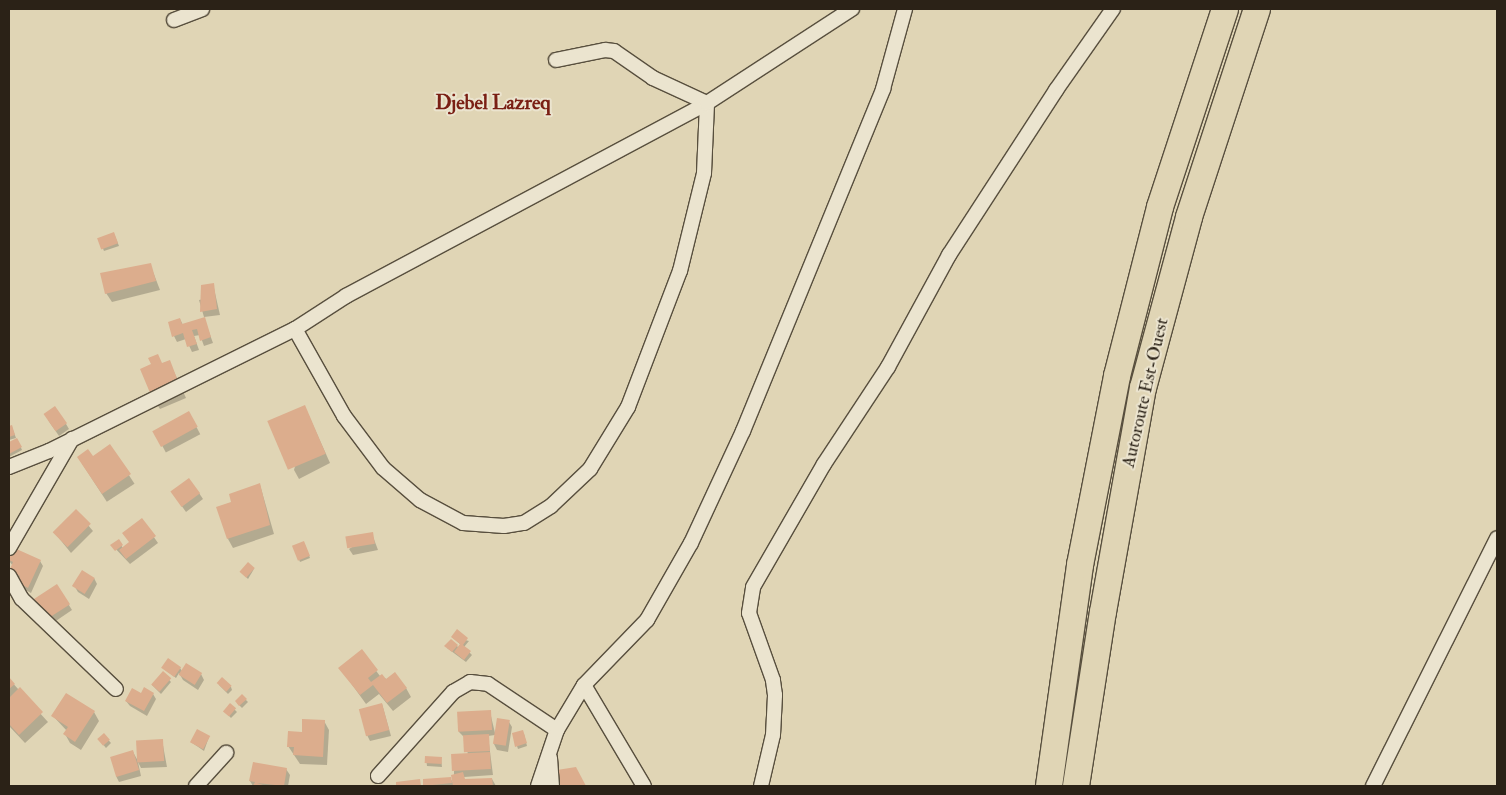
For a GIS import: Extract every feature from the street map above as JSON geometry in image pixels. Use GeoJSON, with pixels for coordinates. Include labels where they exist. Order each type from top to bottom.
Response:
{"type":"FeatureCollection","features":[{"type":"Feature","properties":{"kind":"highway","name":"Autoroute Est-Ouest"},"geometry":{"type":"LineString","coordinates":[[1049,786],[1080,565],[1117,376],[1160,206],[1225,9]]}},
{"type":"Feature","properties":{"kind":"highway","name":"Autoroute Est-Ouest"},"geometry":{"type":"LineString","coordinates":[[1076,786],[1103,612],[1143,388],[1189,217],[1257,9]]}},
{"type":"Feature","properties":{"kind":"street"},"geometry":{"type":"LineString","coordinates":[[174,20],[202,9]]}},
{"type":"Feature","properties":{"kind":"street"},"geometry":{"type":"LineString","coordinates":[[9,467],[72,439],[295,329],[346,296],[707,103],[852,9]]}},
{"type":"Feature","properties":{"kind":"street"},"geometry":{"type":"LineString","coordinates":[[538,786],[557,730],[584,685],[657,606],[691,543],[743,431],[883,89],[905,9]]}},
{"type":"Feature","properties":{"kind":"street"},"geometry":{"type":"LineString","coordinates":[[761,786],[773,735],[775,695],[772,680],[749,613],[753,587],[824,464],[888,367],[949,255],[1056,90],[1113,9]]}},
{"type":"Feature","properties":{"kind":"street"},"geometry":{"type":"LineString","coordinates":[[556,60],[605,50],[614,51],[653,78],[707,103]]}},
{"type":"Feature","properties":{"kind":"street"},"geometry":{"type":"LineString","coordinates":[[295,329],[344,416],[384,468],[420,500],[463,522],[504,526],[524,523],[551,506],[590,469],[628,407],[680,271],[704,173],[707,103]]}},
{"type":"Feature","properties":{"kind":"street"},"geometry":{"type":"LineString","coordinates":[[9,548],[72,439]]}},
{"type":"Feature","properties":{"kind":"street"},"geometry":{"type":"LineString","coordinates":[[1373,786],[1497,538]]}},
{"type":"Feature","properties":{"kind":"street"},"geometry":{"type":"LineString","coordinates":[[9,576],[22,599],[116,689]]}},
{"type":"Feature","properties":{"kind":"street"},"geometry":{"type":"LineString","coordinates":[[378,776],[453,692],[470,682],[488,684],[557,730]]}},
{"type":"Feature","properties":{"kind":"street"},"geometry":{"type":"LineString","coordinates":[[584,685],[644,786]]}},
{"type":"Feature","properties":{"kind":"street"},"geometry":{"type":"LineString","coordinates":[[549,752],[552,786]]}},
{"type":"Feature","properties":{"kind":"street"},"geometry":{"type":"LineString","coordinates":[[196,786],[226,754]]}},
{"type":"Feature","properties":{"kind":"building"},"geometry":{"type":"Polygon","coordinates":[[[114,232],[118,243],[101,249],[97,238],[114,232]]]}},
{"type":"Feature","properties":{"kind":"building"},"geometry":{"type":"Polygon","coordinates":[[[151,263],[156,281],[105,294],[100,273],[151,263]]]}},
{"type":"Feature","properties":{"kind":"building"},"geometry":{"type":"Polygon","coordinates":[[[214,283],[217,309],[200,312],[201,285],[214,283]]]}},
{"type":"Feature","properties":{"kind":"building"},"geometry":{"type":"Polygon","coordinates":[[[205,317],[211,337],[200,341],[197,329],[192,330],[197,344],[187,347],[183,333],[172,337],[168,322],[180,318],[182,324],[205,317]]]}},
{"type":"Feature","properties":{"kind":"building"},"geometry":{"type":"Polygon","coordinates":[[[158,354],[162,363],[170,360],[181,389],[153,400],[140,369],[151,364],[148,358],[158,354]]]}},
{"type":"Feature","properties":{"kind":"building"},"geometry":{"type":"Polygon","coordinates":[[[305,405],[326,454],[288,470],[267,421],[305,405]]]}},
{"type":"Feature","properties":{"kind":"building"},"geometry":{"type":"Polygon","coordinates":[[[55,406],[67,423],[56,431],[44,414],[55,406]]]}},
{"type":"Feature","properties":{"kind":"building"},"geometry":{"type":"Polygon","coordinates":[[[189,411],[198,427],[161,447],[152,431],[189,411]]]}},
{"type":"Feature","properties":{"kind":"building"},"geometry":{"type":"Polygon","coordinates":[[[12,425],[15,435],[9,437],[9,426],[12,425]]]}},
{"type":"Feature","properties":{"kind":"building"},"geometry":{"type":"Polygon","coordinates":[[[17,438],[22,447],[9,454],[9,442],[17,438]]]}},
{"type":"Feature","properties":{"kind":"building"},"geometry":{"type":"Polygon","coordinates":[[[110,444],[131,474],[102,494],[77,457],[88,449],[93,456],[110,444]]]}},
{"type":"Feature","properties":{"kind":"building"},"geometry":{"type":"Polygon","coordinates":[[[189,478],[200,493],[182,507],[170,492],[189,478]]]}},
{"type":"Feature","properties":{"kind":"building"},"geometry":{"type":"Polygon","coordinates":[[[260,483],[270,525],[227,539],[216,507],[231,502],[229,494],[260,483]]]}},
{"type":"Feature","properties":{"kind":"building"},"geometry":{"type":"Polygon","coordinates":[[[76,509],[91,524],[68,547],[53,532],[76,509]]]}},
{"type":"Feature","properties":{"kind":"building"},"geometry":{"type":"Polygon","coordinates":[[[142,518],[156,536],[126,559],[119,550],[129,542],[122,533],[142,518]]]}},
{"type":"Feature","properties":{"kind":"building"},"geometry":{"type":"Polygon","coordinates":[[[373,532],[375,544],[347,548],[345,536],[373,532]]]}},
{"type":"Feature","properties":{"kind":"building"},"geometry":{"type":"Polygon","coordinates":[[[119,539],[123,545],[115,551],[110,545],[119,539]]]}},
{"type":"Feature","properties":{"kind":"building"},"geometry":{"type":"Polygon","coordinates":[[[304,541],[310,556],[298,561],[292,546],[304,541]]]}},
{"type":"Feature","properties":{"kind":"building"},"geometry":{"type":"Polygon","coordinates":[[[12,547],[41,560],[28,588],[17,582],[20,576],[9,571],[13,562],[9,560],[12,547]]]}},
{"type":"Feature","properties":{"kind":"building"},"geometry":{"type":"Polygon","coordinates":[[[248,562],[255,568],[246,578],[239,572],[248,562]]]}},
{"type":"Feature","properties":{"kind":"building"},"geometry":{"type":"Polygon","coordinates":[[[82,570],[95,578],[85,594],[72,586],[82,570]]]}},
{"type":"Feature","properties":{"kind":"building"},"geometry":{"type":"Polygon","coordinates":[[[57,584],[70,604],[43,622],[30,601],[57,584]]]}},
{"type":"Feature","properties":{"kind":"building"},"geometry":{"type":"Polygon","coordinates":[[[457,629],[468,638],[463,645],[471,651],[464,660],[454,652],[460,644],[451,637],[457,629]]]}},
{"type":"Feature","properties":{"kind":"building"},"geometry":{"type":"Polygon","coordinates":[[[451,639],[458,645],[452,652],[444,646],[451,639]]]}},
{"type":"Feature","properties":{"kind":"building"},"geometry":{"type":"Polygon","coordinates":[[[362,649],[378,670],[368,678],[371,682],[382,674],[386,679],[395,672],[407,688],[387,703],[373,685],[360,695],[338,668],[362,649]]]}},
{"type":"Feature","properties":{"kind":"building"},"geometry":{"type":"Polygon","coordinates":[[[168,658],[181,667],[174,677],[161,668],[168,658]]]}},
{"type":"Feature","properties":{"kind":"building"},"geometry":{"type":"Polygon","coordinates":[[[186,663],[202,673],[195,685],[179,675],[186,663]]]}},
{"type":"Feature","properties":{"kind":"building"},"geometry":{"type":"Polygon","coordinates":[[[163,671],[171,678],[159,692],[151,685],[163,671]]]}},
{"type":"Feature","properties":{"kind":"building"},"geometry":{"type":"Polygon","coordinates":[[[9,677],[15,684],[9,689],[9,677]]]}},
{"type":"Feature","properties":{"kind":"building"},"geometry":{"type":"Polygon","coordinates":[[[222,677],[232,686],[226,692],[217,683],[222,677]]]}},
{"type":"Feature","properties":{"kind":"building"},"geometry":{"type":"Polygon","coordinates":[[[20,687],[43,712],[19,735],[9,724],[9,698],[20,687]]]}},
{"type":"Feature","properties":{"kind":"building"},"geometry":{"type":"Polygon","coordinates":[[[144,687],[154,693],[144,711],[125,701],[132,688],[141,693],[144,687]]]}},
{"type":"Feature","properties":{"kind":"building"},"geometry":{"type":"Polygon","coordinates":[[[66,693],[95,711],[75,742],[63,734],[68,727],[51,716],[66,693]]]}},
{"type":"Feature","properties":{"kind":"building"},"geometry":{"type":"Polygon","coordinates":[[[242,694],[247,699],[239,706],[235,701],[242,694]]]}},
{"type":"Feature","properties":{"kind":"building"},"geometry":{"type":"Polygon","coordinates":[[[230,703],[236,708],[229,717],[223,711],[230,703]]]}},
{"type":"Feature","properties":{"kind":"building"},"geometry":{"type":"Polygon","coordinates":[[[382,703],[389,730],[366,736],[359,709],[382,703]]]}},
{"type":"Feature","properties":{"kind":"building"},"geometry":{"type":"Polygon","coordinates":[[[491,710],[492,730],[458,732],[457,712],[491,710]]]}},
{"type":"Feature","properties":{"kind":"building"},"geometry":{"type":"Polygon","coordinates":[[[497,718],[510,720],[506,746],[493,744],[497,718]]]}},
{"type":"Feature","properties":{"kind":"building"},"geometry":{"type":"Polygon","coordinates":[[[302,719],[325,720],[323,757],[293,755],[294,747],[287,747],[288,731],[302,732],[302,719]]]}},
{"type":"Feature","properties":{"kind":"building"},"geometry":{"type":"Polygon","coordinates":[[[197,729],[210,736],[203,749],[190,742],[197,729]]]}},
{"type":"Feature","properties":{"kind":"building"},"geometry":{"type":"Polygon","coordinates":[[[523,730],[527,743],[515,747],[512,733],[523,730]]]}},
{"type":"Feature","properties":{"kind":"building"},"geometry":{"type":"Polygon","coordinates":[[[104,733],[110,740],[103,746],[97,739],[104,733]]]}},
{"type":"Feature","properties":{"kind":"building"},"geometry":{"type":"Polygon","coordinates":[[[489,734],[490,751],[464,752],[463,735],[489,734]]]}},
{"type":"Feature","properties":{"kind":"building"},"geometry":{"type":"Polygon","coordinates":[[[163,739],[164,761],[137,762],[136,740],[163,739]]]}},
{"type":"Feature","properties":{"kind":"building"},"geometry":{"type":"Polygon","coordinates":[[[133,750],[139,770],[116,777],[110,757],[133,750]]]}},
{"type":"Feature","properties":{"kind":"building"},"geometry":{"type":"Polygon","coordinates":[[[490,752],[491,769],[452,771],[451,754],[490,752]]]}},
{"type":"Feature","properties":{"kind":"building"},"geometry":{"type":"Polygon","coordinates":[[[425,756],[442,757],[442,764],[425,763],[425,756]]]}},
{"type":"Feature","properties":{"kind":"building"},"geometry":{"type":"Polygon","coordinates":[[[253,762],[287,768],[284,786],[257,783],[266,786],[253,786],[255,782],[249,781],[253,762]]]}},
{"type":"Feature","properties":{"kind":"building"},"geometry":{"type":"Polygon","coordinates":[[[576,767],[586,786],[560,786],[557,770],[576,767]]]}},
{"type":"Feature","properties":{"kind":"building"},"geometry":{"type":"Polygon","coordinates":[[[463,772],[465,779],[492,778],[493,786],[453,786],[451,775],[463,772]]]}},
{"type":"Feature","properties":{"kind":"building"},"geometry":{"type":"Polygon","coordinates":[[[451,777],[452,783],[423,786],[423,779],[451,777]]]}},
{"type":"Feature","properties":{"kind":"building"},"geometry":{"type":"Polygon","coordinates":[[[420,779],[421,786],[396,786],[396,782],[420,779]]]}},
{"type":"Feature","properties":{"kind":"district","name":"Djebel Lazreq"},"geometry":{"type":"Point","coordinates":[493,102]}}]}
